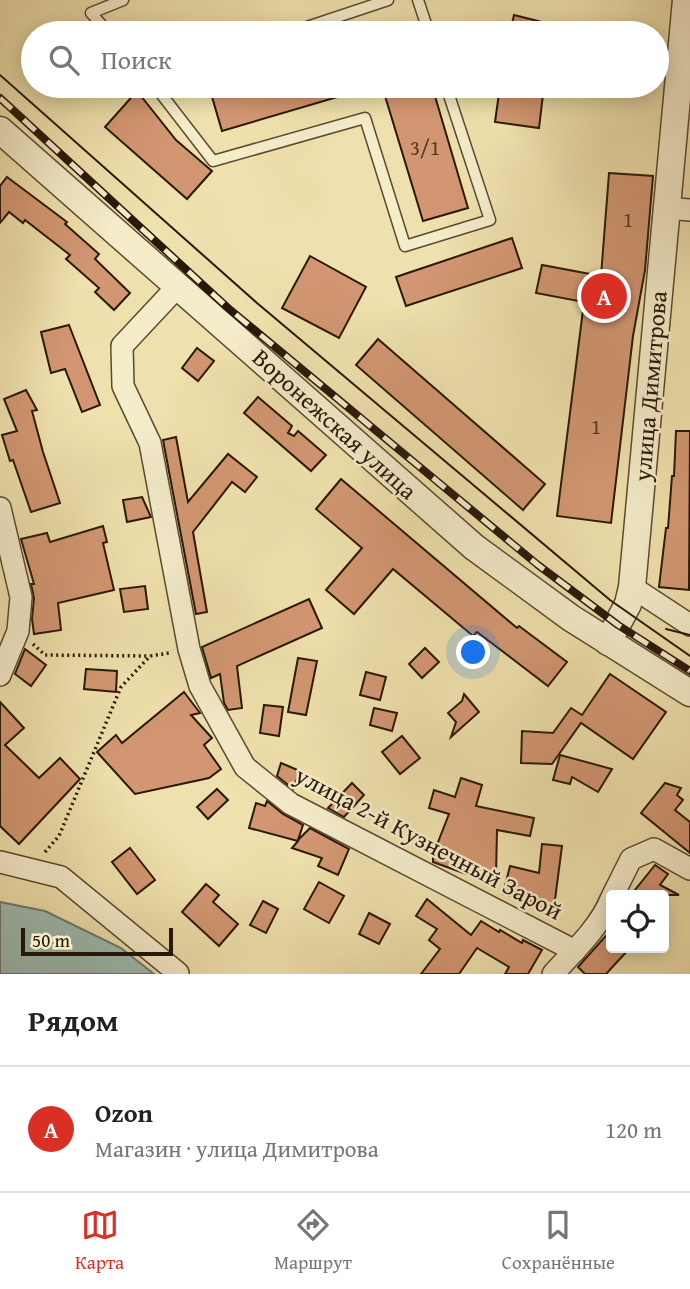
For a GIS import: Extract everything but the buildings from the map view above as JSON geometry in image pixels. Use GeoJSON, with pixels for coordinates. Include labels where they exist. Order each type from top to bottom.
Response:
{"type":"FeatureCollection","features":[{"type":"Feature","properties":{"kind":"street","name":"улица Димитрова"},"geometry":{"type":"LineString","coordinates":[[608,642],[628,604],[632,587],[678,209],[687,12]]}},
{"type":"Feature","properties":{"kind":"street","name":"Воронежская улица"},"geometry":{"type":"LineString","coordinates":[[0,130],[474,547],[608,642],[690,693]]}},
{"type":"Feature","properties":{"kind":"street","name":"улица 2-й Кузнечный Зарой"},"geometry":{"type":"LineString","coordinates":[[178,285],[122,346],[123,386],[150,443],[189,649],[200,686],[245,767],[291,804],[575,951]]}},
{"type":"Feature","properties":{"kind":"street"},"geometry":{"type":"LineString","coordinates":[[0,508],[21,597],[18,631],[0,675]]}},
{"type":"Feature","properties":{"kind":"street"},"geometry":{"type":"LineString","coordinates":[[632,587],[690,625]]}},
{"type":"Feature","properties":{"kind":"street","name":"улица 2-й Кузнечный Зарой"},"geometry":{"type":"LineString","coordinates":[[614,890],[631,859],[654,849],[690,869]]}},
{"type":"Feature","properties":{"kind":"street"},"geometry":{"type":"LineString","coordinates":[[0,862],[61,877],[178,973]]}},
{"type":"Feature","properties":{"kind":"street","name":"улица 2-й Кузнечный Зарой"},"geometry":{"type":"LineString","coordinates":[[553,974],[575,951],[606,910]]}},
{"type":"Feature","properties":{"kind":"lane"},"geometry":{"type":"LineString","coordinates":[[99,21],[92,13],[123,0]]}},
{"type":"Feature","properties":{"kind":"lane"},"geometry":{"type":"LineString","coordinates":[[325,21],[388,0]]}},
{"type":"Feature","properties":{"kind":"lane"},"geometry":{"type":"LineString","coordinates":[[418,0],[425,21]]}},
{"type":"Feature","properties":{"kind":"lane"},"geometry":{"type":"LineString","coordinates":[[164,98],[213,162],[365,118],[405,246],[490,220],[450,98]]}},
{"type":"Feature","properties":{"kind":"path"},"geometry":{"type":"LineString","coordinates":[[18,631],[45,655],[150,656],[189,649]]}},
{"type":"Feature","properties":{"kind":"path"},"geometry":{"type":"LineString","coordinates":[[30,869],[59,836],[121,687],[150,656]]}},
{"type":"Feature","properties":{"kind":"water"},"geometry":{"type":"Polygon","coordinates":[[[0,902],[45,911],[121,948],[154,974],[0,974],[0,902]]]}},
{"type":"Feature","properties":{"kind":"tram line"},"geometry":{"type":"LineString","coordinates":[[0,75],[21,94]]}},
{"type":"Feature","properties":{"kind":"tram line"},"geometry":{"type":"LineString","coordinates":[[26,98],[257,303],[610,600],[690,656]]}},
{"type":"Feature","properties":{"kind":"tram line"},"geometry":{"type":"LineString","coordinates":[[666,629],[690,635]]}},
{"type":"Feature","properties":{"kind":"railway"},"geometry":{"type":"LineString","coordinates":[[0,98],[228,308],[538,565],[618,625],[690,671]]}},
{"type":"Feature","properties":{"kind":"place","name":"Ozon"},"geometry":{"type":"Point","coordinates":[604,296]}}]}
